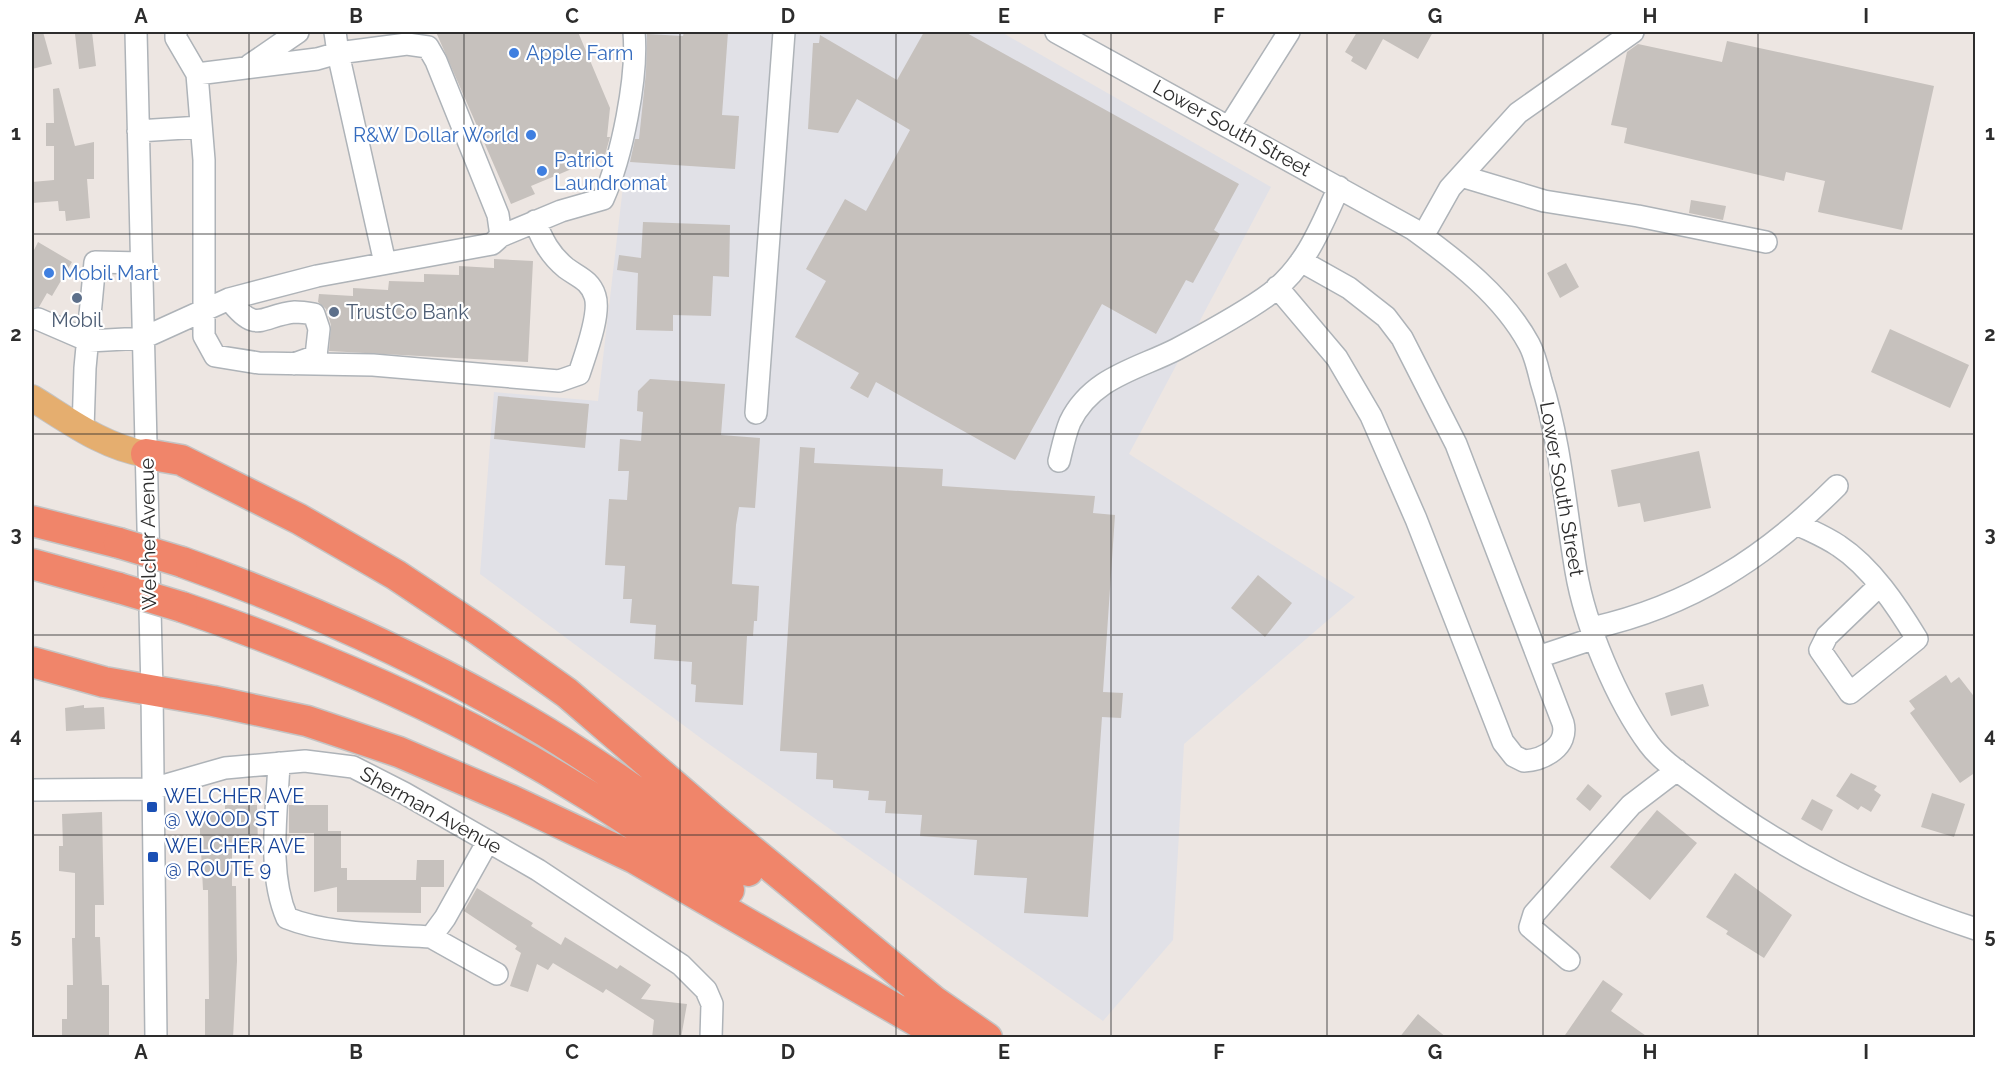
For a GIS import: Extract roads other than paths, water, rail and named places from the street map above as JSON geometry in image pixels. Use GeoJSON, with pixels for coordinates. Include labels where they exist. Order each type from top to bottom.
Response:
{"type":"FeatureCollection","features":[{"type":"Feature","properties":{"kind":"highway"},"geometry":{"type":"LineString","coordinates":[[146,454],[181,460],[290,515],[396,575],[567,693],[712,818],[932,1021]]}},
{"type":"Feature","properties":{"kind":"highway"},"geometry":{"type":"LineString","coordinates":[[32,521],[119,543],[241,583],[416,661],[511,712],[609,774],[932,1021]]}},
{"type":"Feature","properties":{"kind":"highway"},"geometry":{"type":"LineString","coordinates":[[32,564],[182,607],[242,628],[383,686],[531,761],[620,815],[932,1021]]}},
{"type":"Feature","properties":{"kind":"highway"},"geometry":{"type":"LineString","coordinates":[[32,662],[104,682],[260,710],[344,732],[399,752],[511,800],[655,869],[932,1021],[987,1038]]}},
{"type":"Feature","properties":{"kind":"main road"},"geometry":{"type":"LineString","coordinates":[[32,398],[123,450],[146,454]]}},
{"type":"Feature","properties":{"kind":"street","name":"Welcher Avenue"},"geometry":{"type":"LineString","coordinates":[[136,32],[152,692],[156,1038]]}},
{"type":"Feature","properties":{"kind":"street"},"geometry":{"type":"LineString","coordinates":[[176,32],[176,38],[197,74],[204,160],[204,336],[215,356],[293,364],[373,365],[559,381],[579,374],[591,334],[596,298],[588,281],[565,268],[545,246],[535,221]]}},
{"type":"Feature","properties":{"kind":"street"},"geometry":{"type":"LineString","coordinates":[[247,68],[298,32]]}},
{"type":"Feature","properties":{"kind":"street"},"geometry":{"type":"LineString","coordinates":[[335,32],[385,263]]}},
{"type":"Feature","properties":{"kind":"street"},"geometry":{"type":"LineString","coordinates":[[38,319],[89,341],[143,338],[230,299],[317,276],[492,244],[501,236],[535,221],[603,199],[614,174],[624,122],[636,51],[634,32]]}},
{"type":"Feature","properties":{"kind":"street"},"geometry":{"type":"LineString","coordinates":[[756,412],[784,32]]}},
{"type":"Feature","properties":{"kind":"street","name":"Lower South Street"},"geometry":{"type":"LineString","coordinates":[[1056,32],[1339,187],[1423,236],[1465,267],[1511,317],[1530,346],[1553,420],[1576,574],[1603,660],[1632,717],[1650,746],[1677,770],[1773,838],[1847,880],[1908,907],[1976,929]]}},
{"type":"Feature","properties":{"kind":"street"},"geometry":{"type":"LineString","coordinates":[[1229,127],[1289,32]]}},
{"type":"Feature","properties":{"kind":"street"},"geometry":{"type":"LineString","coordinates":[[1423,236],[1450,188],[1518,113],[1633,32]]}},
{"type":"Feature","properties":{"kind":"street"},"geometry":{"type":"LineString","coordinates":[[197,74],[407,44],[428,47],[492,199],[498,215],[501,236]]}},
{"type":"Feature","properties":{"kind":"street"},"geometry":{"type":"LineString","coordinates":[[138,131],[201,128]]}},
{"type":"Feature","properties":{"kind":"street"},"geometry":{"type":"LineString","coordinates":[[1461,177],[1544,201],[1766,242]]}},
{"type":"Feature","properties":{"kind":"street"},"geometry":{"type":"LineString","coordinates":[[1059,461],[1071,421],[1093,393],[1120,372],[1175,349],[1277,287],[1308,254],[1339,187]]}},
{"type":"Feature","properties":{"kind":"street"},"geometry":{"type":"LineString","coordinates":[[1277,287],[1337,358],[1371,416],[1416,519],[1503,742],[1514,756],[1524,761],[1556,749],[1564,738],[1563,723],[1456,444],[1402,338],[1386,317],[1349,288],[1301,261]]}},
{"type":"Feature","properties":{"kind":"street"},"geometry":{"type":"LineString","coordinates":[[83,429],[85,368],[95,262],[141,262]]}},
{"type":"Feature","properties":{"kind":"street"},"geometry":{"type":"LineString","coordinates":[[230,299],[242,315],[260,322],[295,312],[314,314],[319,329],[316,356],[293,364]]}},
{"type":"Feature","properties":{"kind":"street"},"geometry":{"type":"LineString","coordinates":[[1538,657],[1667,606],[1722,579],[1770,547],[1837,486]]}},
{"type":"Feature","properties":{"kind":"street"},"geometry":{"type":"LineString","coordinates":[[1797,524],[1840,546],[1880,585],[1891,596],[1917,639],[1850,693],[1820,650],[1827,636],[1880,585]]}},
{"type":"Feature","properties":{"kind":"street","name":"Sherman Avenue"},"geometry":{"type":"LineString","coordinates":[[32,790],[152,789],[225,768],[305,761],[353,767],[538,870],[681,965],[706,990],[712,1004],[711,1038]]}},
{"type":"Feature","properties":{"kind":"street"},"geometry":{"type":"LineString","coordinates":[[279,764],[279,899],[287,918],[352,932],[431,937],[497,974]]}},
{"type":"Feature","properties":{"kind":"street"},"geometry":{"type":"LineString","coordinates":[[1569,960],[1530,927],[1534,914],[1631,805],[1677,770]]}},
{"type":"Feature","properties":{"kind":"street"},"geometry":{"type":"LineString","coordinates":[[431,937],[445,918],[488,841]]}},
{"type":"Feature","properties":{"kind":"place","name":"Apple Farm"},"geometry":{"type":"Point","coordinates":[514,53]}},
{"type":"Feature","properties":{"kind":"place","name":"R&W Dollar World"},"geometry":{"type":"Point","coordinates":[531,135]}},
{"type":"Feature","properties":{"kind":"place","name":"Patriot Laundromat"},"geometry":{"type":"Point","coordinates":[542,171]}},
{"type":"Feature","properties":{"kind":"place","name":"Mobil Mart"},"geometry":{"type":"Point","coordinates":[49,273]}},
{"type":"Feature","properties":{"kind":"place","name":"Mobil"},"geometry":{"type":"Point","coordinates":[77,298]}},
{"type":"Feature","properties":{"kind":"place","name":"TrustCo Bank"},"geometry":{"type":"Point","coordinates":[334,312]}},
{"type":"Feature","properties":{"kind":"place","name":"WELCHER AVE @ WOOD ST"},"geometry":{"type":"Point","coordinates":[152,807]}},
{"type":"Feature","properties":{"kind":"place","name":"WELCHER AVE @ ROUTE 9"},"geometry":{"type":"Point","coordinates":[153,857]}}]}
